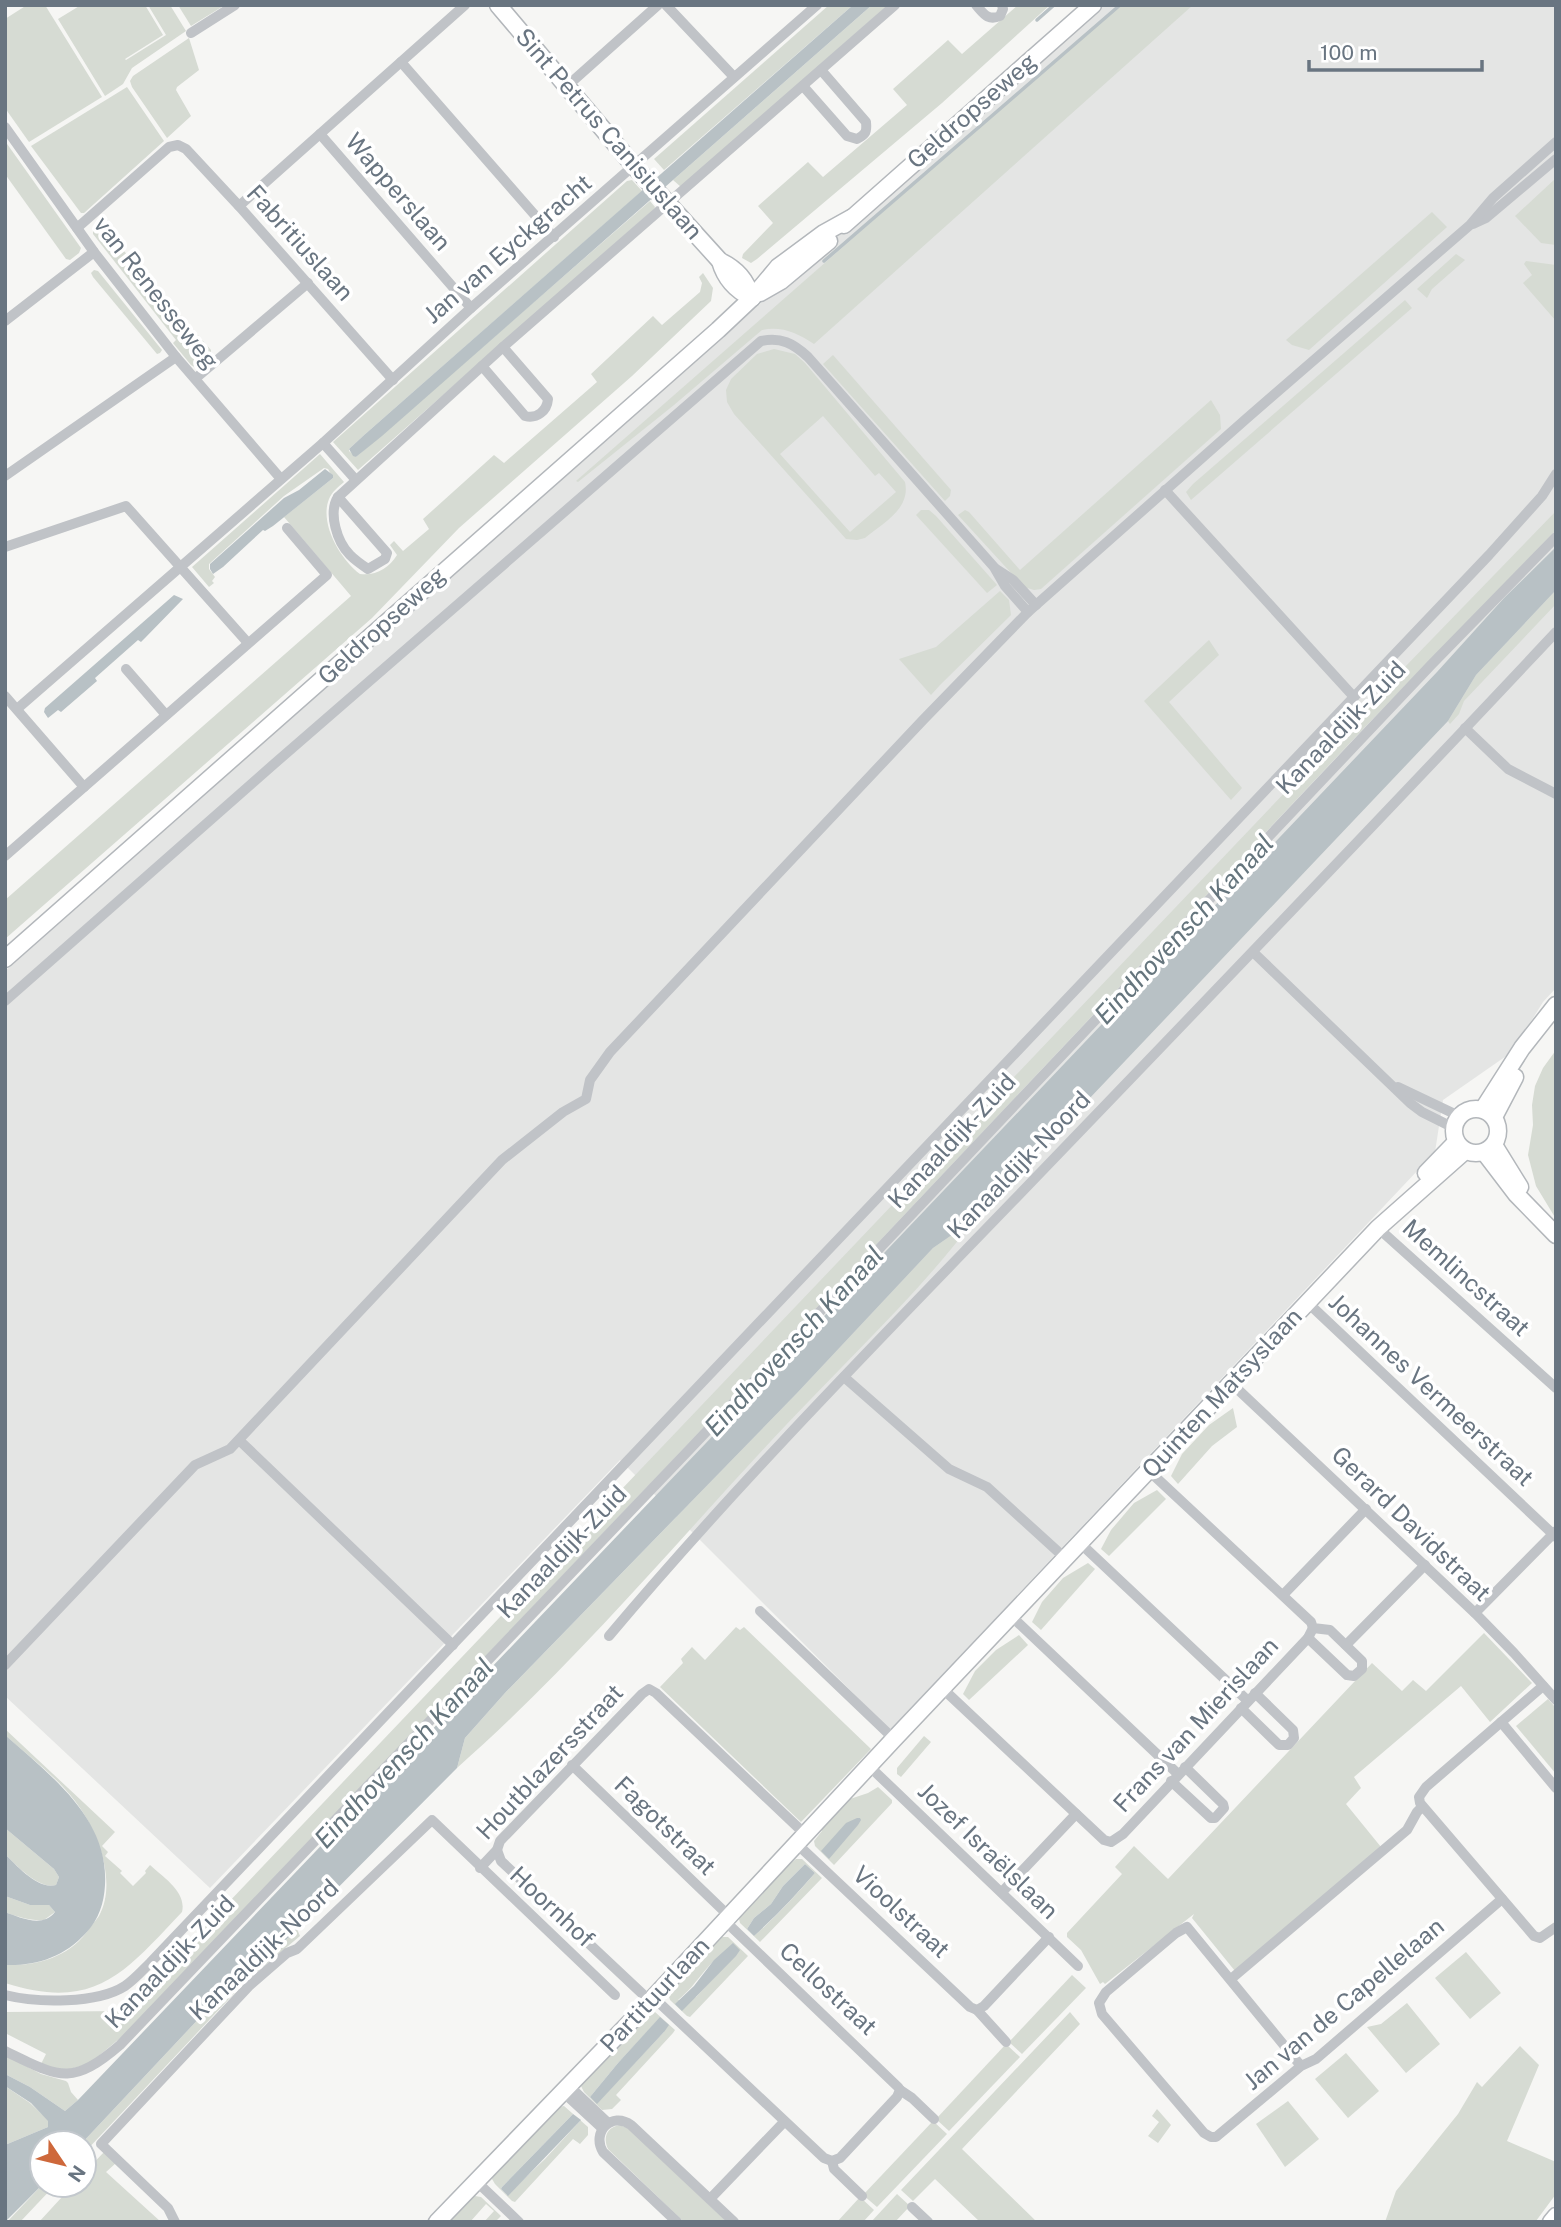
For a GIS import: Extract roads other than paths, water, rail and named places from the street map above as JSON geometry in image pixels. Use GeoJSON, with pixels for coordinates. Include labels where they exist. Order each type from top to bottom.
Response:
{"type":"FeatureCollection","features":[{"type":"Feature","properties":{"kind":"main road","name":"Sint Petrus Canisiuslaan"},"geometry":{"type":"LineString","coordinates":[[498,5],[566,87],[720,261],[724,274],[734,286],[752,298]]}},
{"type":"Feature","properties":{"kind":"main road","name":"Geldropseweg"},"geometry":{"type":"LineString","coordinates":[[7,956],[752,298],[778,267],[824,233],[851,218],[1093,5]]}},
{"type":"Feature","properties":{"kind":"main road"},"geometry":{"type":"LineString","coordinates":[[1488,1113],[1538,1028],[1556,1005]]}},
{"type":"Feature","properties":{"kind":"main road"},"geometry":{"type":"LineString","coordinates":[[1474,1108],[1488,1113],[1499,1131],[1489,1149],[1475,1154],[1459,1134],[1474,1108]]}},
{"type":"Feature","properties":{"kind":"main road","name":"Quinten Matsyslaan"},"geometry":{"type":"LineString","coordinates":[[869,1766],[1378,1228],[1459,1134]]}},
{"type":"Feature","properties":{"kind":"main road"},"geometry":{"type":"LineString","coordinates":[[1489,1149],[1498,1173],[1556,1235]]}},
{"type":"Feature","properties":{"kind":"main road","name":"Partituurlaan"},"geometry":{"type":"LineString","coordinates":[[437,2222],[652,1999],[869,1766]]}},
{"type":"Feature","properties":{"kind":"main road"},"geometry":{"type":"LineString","coordinates":[[1551,2222],[1556,2216]]}},
{"type":"Feature","properties":{"kind":"street"},"geometry":{"type":"LineString","coordinates":[[191,33],[234,5]]}},
{"type":"Feature","properties":{"kind":"street"},"geometry":{"type":"LineString","coordinates":[[239,206],[465,5]]}},
{"type":"Feature","properties":{"kind":"street"},"geometry":{"type":"LineString","coordinates":[[566,87],[658,5]]}},
{"type":"Feature","properties":{"kind":"street"},"geometry":{"type":"LineString","coordinates":[[666,5],[734,77]]}},
{"type":"Feature","properties":{"kind":"street"},"geometry":{"type":"LineString","coordinates":[[797,5],[806,15]]}},
{"type":"Feature","properties":{"kind":"street","name":"Jan van Eyckgracht"},"geometry":{"type":"LineString","coordinates":[[17,709],[323,443],[471,308],[554,237],[639,171],[734,77],[817,5]]}},
{"type":"Feature","properties":{"kind":"street"},"geometry":{"type":"LineString","coordinates":[[338,497],[387,553],[385,559],[368,569],[349,555],[338,534],[333,511],[338,497],[665,200],[803,86],[895,5]]}},
{"type":"Feature","properties":{"kind":"street"},"geometry":{"type":"LineString","coordinates":[[976,5],[986,17],[993,19],[1000,16],[1002,5]]}},
{"type":"Feature","properties":{"kind":"street"},"geometry":{"type":"LineString","coordinates":[[401,62],[554,237]]}},
{"type":"Feature","properties":{"kind":"street"},"geometry":{"type":"LineString","coordinates":[[803,86],[847,136],[857,139],[864,135],[867,131],[866,122],[821,70]]}},
{"type":"Feature","properties":{"kind":"street","name":"van Renesseweg"},"geometry":{"type":"LineString","coordinates":[[5,127],[94,252],[176,357],[281,479]]}},
{"type":"Feature","properties":{"kind":"street","name":"Wapperslaan"},"geometry":{"type":"LineString","coordinates":[[320,134],[471,308]]}},
{"type":"Feature","properties":{"kind":"street"},"geometry":{"type":"LineString","coordinates":[[5,1665],[195,1465],[230,1449],[239,1440],[502,1160],[563,1112],[586,1100],[590,1080],[610,1052],[1032,608],[1470,225],[1493,198],[1556,142]]}},
{"type":"Feature","properties":{"kind":"street","name":"Fabritiuslaan"},"geometry":{"type":"LineString","coordinates":[[77,228],[169,147],[178,145],[186,149],[239,206],[393,380]]}},
{"type":"Feature","properties":{"kind":"street"},"geometry":{"type":"LineString","coordinates":[[1470,225],[1486,219],[1556,159]]}},
{"type":"Feature","properties":{"kind":"street"},"geometry":{"type":"LineString","coordinates":[[5,321],[94,252]]}},
{"type":"Feature","properties":{"kind":"street"},"geometry":{"type":"LineString","coordinates":[[196,378],[308,284]]}},
{"type":"Feature","properties":{"kind":"street"},"geometry":{"type":"LineString","coordinates":[[5,1001],[761,341],[774,339],[796,346],[994,567],[1005,586],[1032,608]]}},
{"type":"Feature","properties":{"kind":"street"},"geometry":{"type":"LineString","coordinates":[[482,366],[526,416],[533,418],[544,410],[548,399],[503,346]]}},
{"type":"Feature","properties":{"kind":"street"},"geometry":{"type":"LineString","coordinates":[[5,476],[176,357]]}},
{"type":"Feature","properties":{"kind":"street"},"geometry":{"type":"LineString","coordinates":[[323,443],[355,479]]}},
{"type":"Feature","properties":{"kind":"street"},"geometry":{"type":"LineString","coordinates":[[5,1995],[43,2000],[96,1998],[126,1986],[150,1964],[1489,555],[1542,496],[1556,474]]}},
{"type":"Feature","properties":{"kind":"street"},"geometry":{"type":"LineString","coordinates":[[1166,490],[1354,697]]}},
{"type":"Feature","properties":{"kind":"street"},"geometry":{"type":"LineString","coordinates":[[5,547],[126,506],[248,643]]}},
{"type":"Feature","properties":{"kind":"street"},"geometry":{"type":"LineString","coordinates":[[5,856],[327,575],[287,528]]}},
{"type":"Feature","properties":{"kind":"street","name":"Kanaaldijk-Zuid"},"geometry":{"type":"LineString","coordinates":[[5,2051],[42,2069],[64,2076],[89,2068],[120,2045],[678,1461],[1431,664],[1556,537]]}},
{"type":"Feature","properties":{"kind":"street","name":"Kanaaldijk-Noord"},"geometry":{"type":"LineString","coordinates":[[609,1636],[696,1534],[844,1377],[1556,632]]}},
{"type":"Feature","properties":{"kind":"street"},"geometry":{"type":"LineString","coordinates":[[126,669],[166,715]]}},
{"type":"Feature","properties":{"kind":"street"},"geometry":{"type":"LineString","coordinates":[[5,696],[84,787]]}},
{"type":"Feature","properties":{"kind":"street"},"geometry":{"type":"LineString","coordinates":[[1465,728],[1508,769],[1556,794]]}},
{"type":"Feature","properties":{"kind":"street"},"geometry":{"type":"LineString","coordinates":[[1253,952],[1392,1084],[1459,1134]]}},
{"type":"Feature","properties":{"kind":"street","name":"Memlincstraat"},"geometry":{"type":"LineString","coordinates":[[1378,1228],[1556,1388]]}},
{"type":"Feature","properties":{"kind":"street","name":"Johannes Vermeerstraat"},"geometry":{"type":"LineString","coordinates":[[1307,1302],[1555,1534]]}},
{"type":"Feature","properties":{"kind":"street"},"geometry":{"type":"LineString","coordinates":[[844,1377],[949,1469],[987,1487],[1065,1558]]}},
{"type":"Feature","properties":{"kind":"street","name":"Gerard Davidstraat"},"geometry":{"type":"LineString","coordinates":[[1231,1383],[1475,1613],[1556,1700]]}},
{"type":"Feature","properties":{"kind":"street"},"geometry":{"type":"LineString","coordinates":[[239,1440],[453,1645]]}},
{"type":"Feature","properties":{"kind":"street"},"geometry":{"type":"LineString","coordinates":[[1149,1470],[1311,1622],[1310,1633],[1347,1675],[1354,1676],[1363,1665],[1329,1630],[1310,1633]]}},
{"type":"Feature","properties":{"kind":"street"},"geometry":{"type":"LineString","coordinates":[[1283,1595],[1366,1509]]}},
{"type":"Feature","properties":{"kind":"street"},"geometry":{"type":"LineString","coordinates":[[1475,1613],[1555,1534]]}},
{"type":"Feature","properties":{"kind":"street"},"geometry":{"type":"LineString","coordinates":[[1080,1543],[1248,1701],[1293,1730],[1294,1738],[1288,1745],[1279,1745],[1248,1701]]}},
{"type":"Feature","properties":{"kind":"street"},"geometry":{"type":"LineString","coordinates":[[1346,1645],[1425,1565]]}},
{"type":"Feature","properties":{"kind":"street"},"geometry":{"type":"LineString","coordinates":[[760,1611],[894,1739]]}},
{"type":"Feature","properties":{"kind":"street"},"geometry":{"type":"LineString","coordinates":[[1011,1616],[1178,1774]]}},
{"type":"Feature","properties":{"kind":"street","name":"Frans van Mierislaan"},"geometry":{"type":"LineString","coordinates":[[1076,1814],[1104,1840],[1111,1842],[1117,1839],[1310,1633]]}},
{"type":"Feature","properties":{"kind":"street"},"geometry":{"type":"LineString","coordinates":[[1544,1686],[1500,1722],[1419,1797],[1422,1807],[1532,1933],[1541,1938],[1556,1927]]}},
{"type":"Feature","properties":{"kind":"street"},"geometry":{"type":"LineString","coordinates":[[942,1688],[1076,1814],[1002,1892]]}},
{"type":"Feature","properties":{"kind":"street","name":"Houtblazersstraat"},"geometry":{"type":"LineString","coordinates":[[480,1868],[497,1850],[500,1840],[649,1689],[801,1840]]}},
{"type":"Feature","properties":{"kind":"street"},"geometry":{"type":"LineString","coordinates":[[1500,1722],[1556,1788]]}},
{"type":"Feature","properties":{"kind":"street","name":"Fagotstraat"},"geometry":{"type":"LineString","coordinates":[[572,1765],[727,1919]]}},
{"type":"Feature","properties":{"kind":"street","name":"Jozef Israëlslaan"},"geometry":{"type":"LineString","coordinates":[[869,1766],[1078,1966]]}},
{"type":"Feature","properties":{"kind":"street"},"geometry":{"type":"LineString","coordinates":[[1301,2066],[1231,1979],[1407,1830],[1416,1812],[1422,1807]]}},
{"type":"Feature","properties":{"kind":"street","name":"Kanaaldijk-Noord"},"geometry":{"type":"LineString","coordinates":[[176,2222],[168,2208],[101,2144],[249,1986],[288,1953],[297,1949],[432,1820]]}},
{"type":"Feature","properties":{"kind":"street","name":"Hoornhof"},"geometry":{"type":"LineString","coordinates":[[432,1820],[615,1995]]}},
{"type":"Feature","properties":{"kind":"street","name":"Vioolstraat"},"geometry":{"type":"LineString","coordinates":[[801,1840],[970,2007],[977,2010],[1006,2042]]}},
{"type":"Feature","properties":{"kind":"street"},"geometry":{"type":"LineString","coordinates":[[497,1850],[501,1861],[824,2158],[832,2161],[839,2158],[897,2097],[900,2090]]}},
{"type":"Feature","properties":{"kind":"street","name":"Jan van de Capellelaan"},"geometry":{"type":"LineString","coordinates":[[1231,1979],[1187,1927],[1176,1933],[1101,1997],[1099,2003],[1102,2014],[1204,2133],[1211,2137],[1221,2134],[1301,2066],[1316,2059],[1502,1899]]}},
{"type":"Feature","properties":{"kind":"street","name":"Cellostraat"},"geometry":{"type":"LineString","coordinates":[[727,1919],[900,2090],[934,2119]]}},
{"type":"Feature","properties":{"kind":"street"},"geometry":{"type":"LineString","coordinates":[[977,2010],[984,2006],[1049,1937]]}},
{"type":"Feature","properties":{"kind":"street"},"geometry":{"type":"LineString","coordinates":[[566,2089],[605,2126]]}},
{"type":"Feature","properties":{"kind":"street"},"geometry":{"type":"LineString","coordinates":[[677,2222],[603,2152],[598,2140],[605,2126],[618,2119],[625,2120],[734,2222]]}},
{"type":"Feature","properties":{"kind":"street"},"geometry":{"type":"LineString","coordinates":[[710,2199],[784,2122]]}},
{"type":"Feature","properties":{"kind":"street"},"geometry":{"type":"LineString","coordinates":[[832,2161],[834,2169],[862,2196]]}},
{"type":"Feature","properties":{"kind":"street"},"geometry":{"type":"LineString","coordinates":[[476,2181],[519,2222]]}},
{"type":"Feature","properties":{"kind":"street"},"geometry":{"type":"LineString","coordinates":[[912,2207],[928,2222]]}},
{"type":"Feature","properties":{"kind":"waterway"},"geometry":{"type":"LineString","coordinates":[[1037,20],[1054,5]]}},
{"type":"Feature","properties":{"kind":"waterway"},"geometry":{"type":"LineString","coordinates":[[824,261],[1120,5]]}},
{"type":"Feature","properties":{"kind":"water label","name":"Eindhovensch Kanaal"},"geometry":{"type":"Point","coordinates":[1184,929]}},
{"type":"Feature","properties":{"kind":"water label","name":"Eindhovensch Kanaal"},"geometry":{"type":"Point","coordinates":[794,1341]}},
{"type":"Feature","properties":{"kind":"water label","name":"Eindhovensch Kanaal"},"geometry":{"type":"Point","coordinates":[404,1753]}}]}
